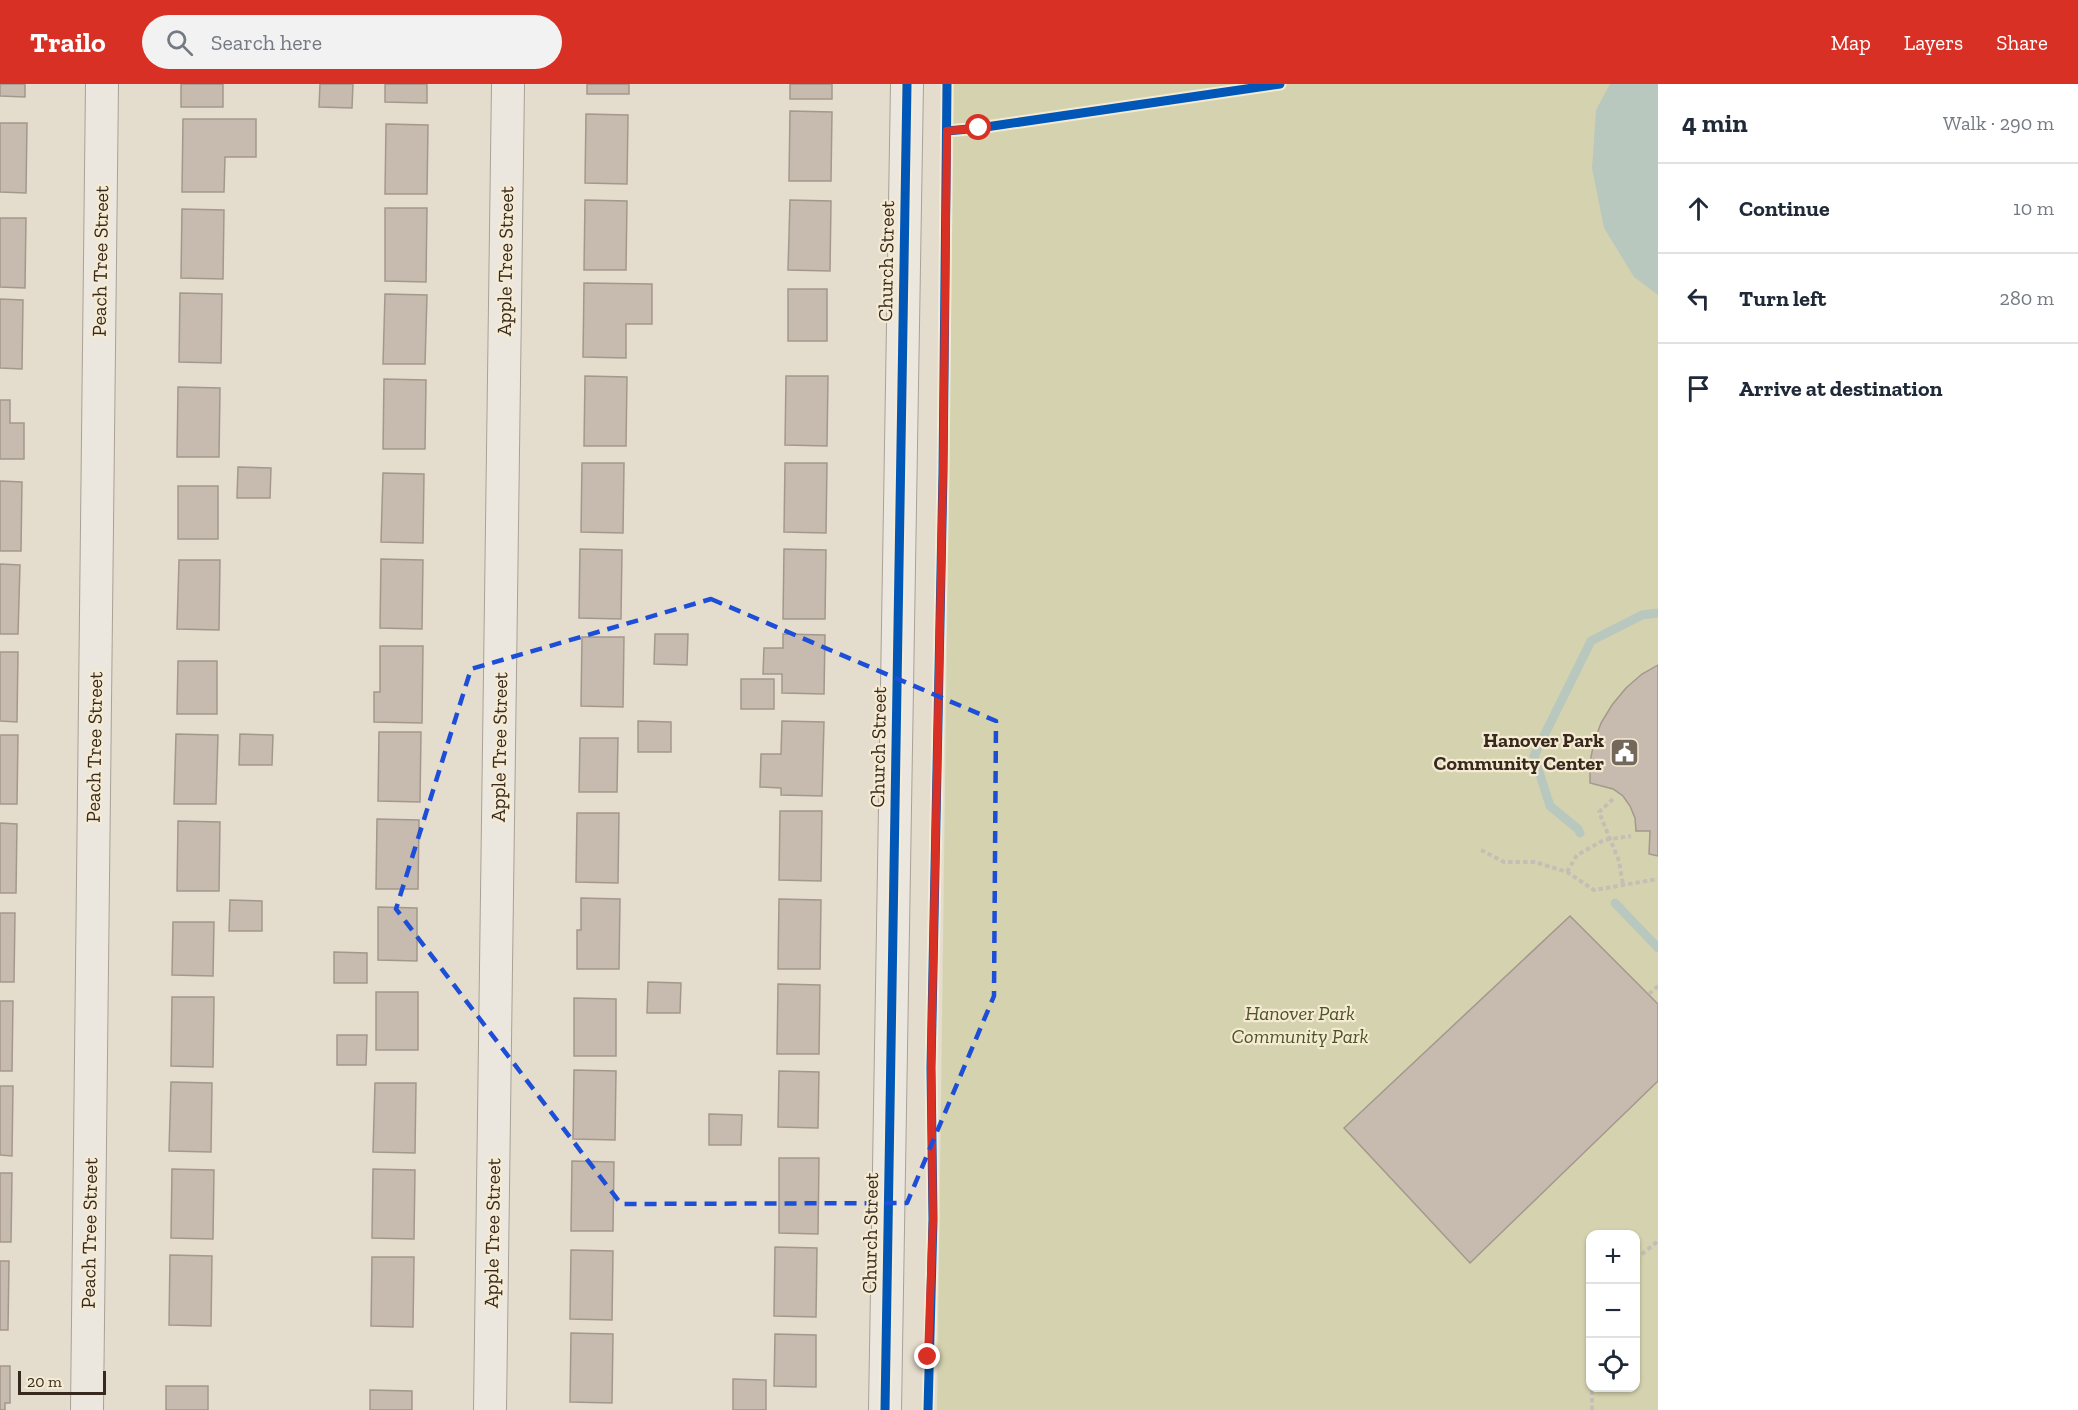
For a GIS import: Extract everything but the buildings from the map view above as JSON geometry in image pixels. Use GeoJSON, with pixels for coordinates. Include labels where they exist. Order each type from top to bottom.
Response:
{"type":"FeatureCollection","features":[{"type":"Feature","properties":{"kind":"street","name":"Peach Tree Street"},"geometry":{"type":"LineString","coordinates":[[87,1410],[102,84]]}},
{"type":"Feature","properties":{"kind":"street","name":"Apple Tree Street"},"geometry":{"type":"LineString","coordinates":[[490,1410],[508,84]]}},
{"type":"Feature","properties":{"kind":"street","name":"Church Street"},"geometry":{"type":"LineString","coordinates":[[885,1410],[907,84]]}},
{"type":"Feature","properties":{"kind":"path"},"geometry":{"type":"LineString","coordinates":[[1613,799],[1599,812],[1619,861],[1623,885]]}},
{"type":"Feature","properties":{"kind":"path"},"geometry":{"type":"LineString","coordinates":[[1567,872],[1577,855],[1604,840],[1631,836]]}},
{"type":"Feature","properties":{"kind":"path"},"geometry":{"type":"LineString","coordinates":[[1480,850],[1504,862],[1535,862],[1567,872],[1594,890],[1658,879]]}},
{"type":"Feature","properties":{"kind":"path"},"geometry":{"type":"LineString","coordinates":[[1649,994],[1658,986]]}},
{"type":"Feature","properties":{"kind":"path"},"geometry":{"type":"LineString","coordinates":[[1640,1255],[1658,1241]]}},
{"type":"Feature","properties":{"kind":"path"},"geometry":{"type":"LineString","coordinates":[[1592,1392],[1592,1410]]}},
{"type":"Feature","properties":{"kind":"highlighted area"},"geometry":{"type":"Polygon","coordinates":[[[711,599],[996,721],[994,996],[907,1203],[621,1204],[396,909],[471,669],[711,599]]]}},
{"type":"Feature","properties":{"kind":"green space","name":"Hanover Park Community Park"},"geometry":{"type":"Polygon","coordinates":[[[954,84],[1658,84],[1658,1410],[937,1410],[954,84]]]}},
{"type":"Feature","properties":{"kind":"shaded area"},"geometry":{"type":"Polygon","coordinates":[[[1610,84],[1658,84],[1658,295],[1634,277],[1604,228],[1592,168],[1596,110],[1610,84]]]}},
{"type":"Feature","properties":{"kind":"waterway"},"geometry":{"type":"LineString","coordinates":[[1580,833],[1550,806],[1534,756],[1591,641],[1642,615],[1658,613]]}},
{"type":"Feature","properties":{"kind":"waterway"},"geometry":{"type":"LineString","coordinates":[[1615,903],[1658,948]]}},
{"type":"Feature","properties":{"kind":"cycle path"},"geometry":{"type":"LineString","coordinates":[[885,1410],[907,84]]}},
{"type":"Feature","properties":{"kind":"cycle path"},"geometry":{"type":"LineString","coordinates":[[928,1410],[933,1219],[931,1068],[943,473],[947,84]]}},
{"type":"Feature","properties":{"kind":"cycle path"},"geometry":{"type":"LineString","coordinates":[[947,131],[1280,84]]}},
{"type":"Feature","properties":{"kind":"place","name":"Hanover Park Community Center"},"geometry":{"type":"Point","coordinates":[1625,752]}},
{"type":"Feature","properties":{"kind":"route"},"geometry":{"type":"LineString","coordinates":[[928,1357],[933,1219],[931,1068],[943,473],[947,131],[979,128]]}}]}
